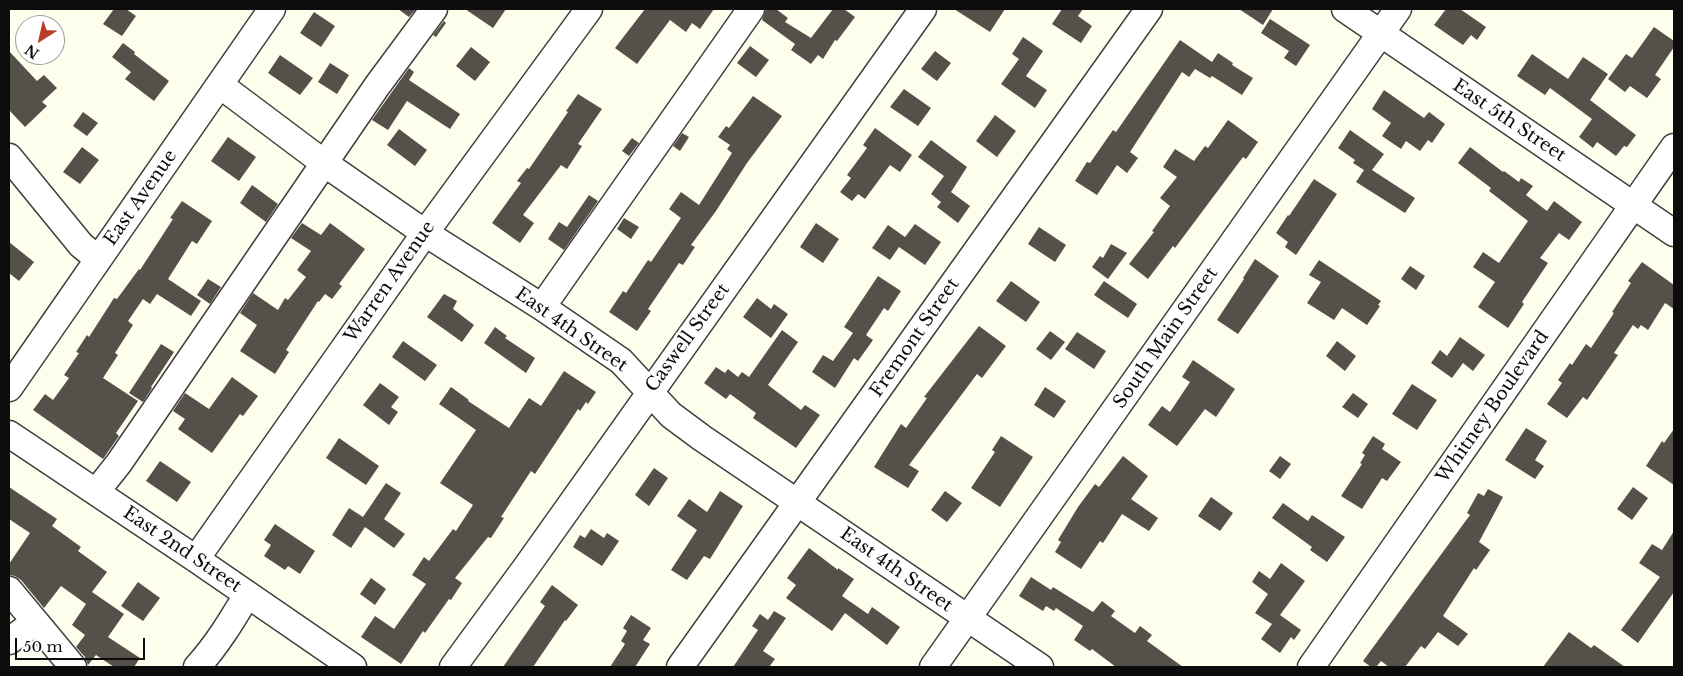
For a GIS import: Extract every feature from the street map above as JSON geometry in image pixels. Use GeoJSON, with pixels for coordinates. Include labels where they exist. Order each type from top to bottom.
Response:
{"type":"FeatureCollection","features":[{"type":"Feature","properties":{"kind":"street","name":"East Avenue"},"geometry":{"type":"LineString","coordinates":[[9,388],[272,9]]}},
{"type":"Feature","properties":{"kind":"street"},"geometry":{"type":"LineString","coordinates":[[96,492],[130,447],[377,86],[434,9]]}},
{"type":"Feature","properties":{"kind":"street","name":"Warren Avenue"},"geometry":{"type":"LineString","coordinates":[[196,559],[425,233],[589,9]]}},
{"type":"Feature","properties":{"kind":"street"},"geometry":{"type":"LineString","coordinates":[[542,307],[751,9]]}},
{"type":"Feature","properties":{"kind":"street","name":"Caswell Street"},"geometry":{"type":"LineString","coordinates":[[453,667],[527,566],[923,9]]}},
{"type":"Feature","properties":{"kind":"street","name":"Fremont Street"},"geometry":{"type":"LineString","coordinates":[[680,667],[1149,9]]}},
{"type":"Feature","properties":{"kind":"street","name":"East 5th Street"},"geometry":{"type":"LineString","coordinates":[[1345,9],[1674,233]]}},
{"type":"Feature","properties":{"kind":"street","name":"South Main Street"},"geometry":{"type":"LineString","coordinates":[[933,667],[1398,9]]}},
{"type":"Feature","properties":{"kind":"street","name":"East 4th Street"},"geometry":{"type":"LineString","coordinates":[[220,85],[324,163],[425,233],[542,307],[622,362],[671,415],[1040,667]]}},
{"type":"Feature","properties":{"kind":"street","name":"Whitney Boulevard"},"geometry":{"type":"LineString","coordinates":[[1311,667],[1674,147]]}},
{"type":"Feature","properties":{"kind":"street"},"geometry":{"type":"LineString","coordinates":[[9,157],[75,238],[98,259]]}},
{"type":"Feature","properties":{"kind":"street","name":"East 2nd Street"},"geometry":{"type":"LineString","coordinates":[[9,434],[353,667]]}},
{"type":"Feature","properties":{"kind":"street"},"geometry":{"type":"LineString","coordinates":[[9,590],[73,667]]}},
{"type":"Feature","properties":{"kind":"street"},"geometry":{"type":"LineString","coordinates":[[197,667],[206,658],[247,595]]}},
{"type":"Feature","properties":{"kind":"street"},"geometry":{"type":"LineString","coordinates":[[9,640],[35,622]]}},
{"type":"Feature","properties":{"kind":"building"},"geometry":{"type":"Polygon","coordinates":[[[114,9],[126,9],[136,16],[122,36],[103,24],[114,9]]]}},
{"type":"Feature","properties":{"kind":"building"},"geometry":{"type":"Polygon","coordinates":[[[398,9],[416,9],[409,17],[398,9]]]}},
{"type":"Feature","properties":{"kind":"building"},"geometry":{"type":"Polygon","coordinates":[[[465,9],[506,9],[493,28],[465,9]]]}},
{"type":"Feature","properties":{"kind":"building"},"geometry":{"type":"Polygon","coordinates":[[[645,9],[714,9],[700,29],[692,23],[686,32],[670,20],[637,64],[615,48],[645,9]]]}},
{"type":"Feature","properties":{"kind":"building"},"geometry":{"type":"Polygon","coordinates":[[[766,9],[776,9],[788,18],[785,22],[811,38],[833,9],[844,9],[855,17],[837,41],[835,40],[823,59],[818,55],[811,64],[791,50],[795,44],[762,20],[766,9]]]}},
{"type":"Feature","properties":{"kind":"building"},"geometry":{"type":"Polygon","coordinates":[[[954,9],[1005,9],[990,32],[954,9]]]}},
{"type":"Feature","properties":{"kind":"building"},"geometry":{"type":"Polygon","coordinates":[[[1062,9],[1083,9],[1078,16],[1092,26],[1081,43],[1052,24],[1062,9]]]}},
{"type":"Feature","properties":{"kind":"building"},"geometry":{"type":"Polygon","coordinates":[[[1239,9],[1273,9],[1263,25],[1239,9]]]}},
{"type":"Feature","properties":{"kind":"building"},"geometry":{"type":"Polygon","coordinates":[[[1446,9],[1460,9],[1486,27],[1477,40],[1471,35],[1463,45],[1434,25],[1446,9]]]}},
{"type":"Feature","properties":{"kind":"building"},"geometry":{"type":"Polygon","coordinates":[[[314,12],[335,26],[321,47],[300,33],[314,12]]]}},
{"type":"Feature","properties":{"kind":"building"},"geometry":{"type":"Polygon","coordinates":[[[1270,19],[1310,45],[1296,66],[1284,58],[1289,51],[1261,33],[1270,19]]]}},
{"type":"Feature","properties":{"kind":"building"},"geometry":{"type":"Polygon","coordinates":[[[444,21],[446,23],[436,37],[433,35],[444,21]]]}},
{"type":"Feature","properties":{"kind":"building"},"geometry":{"type":"Polygon","coordinates":[[[1654,27],[1674,41],[1674,47],[1655,75],[1661,79],[1647,98],[1630,86],[1625,92],[1608,79],[1626,54],[1632,58],[1654,27]]]}},
{"type":"Feature","properties":{"kind":"building"},"geometry":{"type":"Polygon","coordinates":[[[1023,37],[1043,51],[1026,76],[1047,90],[1035,108],[1001,84],[1019,59],[1012,54],[1023,37]]]}},
{"type":"Feature","properties":{"kind":"building"},"geometry":{"type":"Polygon","coordinates":[[[1180,40],[1212,62],[1218,53],[1233,63],[1232,65],[1253,78],[1242,95],[1212,76],[1210,78],[1195,69],[1189,77],[1182,72],[1130,152],[1138,158],[1127,173],[1117,165],[1097,195],[1075,181],[1087,162],[1090,163],[1113,130],[1116,132],[1180,40]]]}},
{"type":"Feature","properties":{"kind":"building"},"geometry":{"type":"Polygon","coordinates":[[[123,43],[169,81],[154,101],[125,79],[131,72],[112,57],[123,43]]]}},
{"type":"Feature","properties":{"kind":"building"},"geometry":{"type":"Polygon","coordinates":[[[750,46],[769,60],[756,77],[737,63],[750,46]]]}},
{"type":"Feature","properties":{"kind":"building"},"geometry":{"type":"Polygon","coordinates":[[[471,47],[490,62],[475,81],[456,66],[471,47]]]}},
{"type":"Feature","properties":{"kind":"building"},"geometry":{"type":"Polygon","coordinates":[[[9,51],[15,57],[15,65],[22,65],[37,81],[44,75],[57,88],[42,102],[47,106],[25,127],[9,110],[9,51]]]}},
{"type":"Feature","properties":{"kind":"building"},"geometry":{"type":"Polygon","coordinates":[[[935,51],[951,63],[937,81],[921,69],[935,51]]]}},
{"type":"Feature","properties":{"kind":"building"},"geometry":{"type":"Polygon","coordinates":[[[1532,54],[1568,79],[1583,57],[1608,74],[1590,100],[1636,135],[1627,147],[1624,146],[1616,156],[1597,142],[1593,148],[1579,137],[1592,119],[1550,88],[1545,95],[1517,76],[1532,54]]]}},
{"type":"Feature","properties":{"kind":"building"},"geometry":{"type":"Polygon","coordinates":[[[280,55],[313,78],[300,95],[268,73],[280,55]]]}},
{"type":"Feature","properties":{"kind":"building"},"geometry":{"type":"Polygon","coordinates":[[[330,63],[349,75],[337,94],[318,82],[330,63]]]}},
{"type":"Feature","properties":{"kind":"building"},"geometry":{"type":"Polygon","coordinates":[[[409,68],[414,72],[409,80],[460,114],[450,129],[407,101],[388,130],[372,120],[409,68]]]}},
{"type":"Feature","properties":{"kind":"building"},"geometry":{"type":"Polygon","coordinates":[[[904,89],[931,108],[918,126],[890,107],[904,89]]]}},
{"type":"Feature","properties":{"kind":"building"},"geometry":{"type":"Polygon","coordinates":[[[1384,90],[1424,118],[1429,112],[1445,124],[1432,143],[1428,140],[1420,151],[1406,141],[1401,149],[1382,136],[1391,123],[1372,109],[1384,90]]]}},
{"type":"Feature","properties":{"kind":"building"},"geometry":{"type":"Polygon","coordinates":[[[578,94],[602,109],[578,144],[582,146],[567,169],[561,165],[523,215],[534,223],[520,243],[492,223],[521,183],[517,181],[527,168],[529,169],[578,94]]]}},
{"type":"Feature","properties":{"kind":"building"},"geometry":{"type":"Polygon","coordinates":[[[753,96],[782,116],[747,163],[691,245],[695,247],[683,265],[679,263],[648,309],[651,311],[637,331],[609,312],[623,291],[626,293],[648,260],[651,262],[681,218],[669,209],[681,192],[699,205],[732,153],[727,149],[730,145],[718,137],[726,126],[729,128],[753,96]]]}},
{"type":"Feature","properties":{"kind":"building"},"geometry":{"type":"Polygon","coordinates":[[[83,112],[98,123],[87,136],[73,126],[83,112]]]}},
{"type":"Feature","properties":{"kind":"building"},"geometry":{"type":"Polygon","coordinates":[[[995,115],[1016,131],[997,157],[976,141],[995,115]]]}},
{"type":"Feature","properties":{"kind":"building"},"geometry":{"type":"Polygon","coordinates":[[[1228,120],[1258,142],[1246,159],[1243,157],[1175,248],[1173,246],[1148,279],[1129,264],[1154,232],[1152,231],[1170,206],[1160,198],[1177,177],[1163,167],[1175,149],[1194,161],[1205,146],[1208,148],[1228,120]]]}},
{"type":"Feature","properties":{"kind":"building"},"geometry":{"type":"Polygon","coordinates":[[[875,128],[912,155],[900,172],[890,165],[865,199],[858,194],[852,201],[840,192],[851,178],[847,175],[867,148],[863,145],[875,128]]]}},
{"type":"Feature","properties":{"kind":"building"},"geometry":{"type":"Polygon","coordinates":[[[399,129],[427,150],[415,166],[387,145],[399,129]]]}},
{"type":"Feature","properties":{"kind":"building"},"geometry":{"type":"Polygon","coordinates":[[[1350,130],[1384,154],[1372,170],[1415,198],[1405,213],[1356,182],[1364,170],[1353,163],[1355,160],[1338,148],[1350,130]]]}},
{"type":"Feature","properties":{"kind":"building"},"geometry":{"type":"Polygon","coordinates":[[[682,133],[689,137],[680,151],[673,146],[682,133]]]}},
{"type":"Feature","properties":{"kind":"building"},"geometry":{"type":"Polygon","coordinates":[[[228,137],[256,157],[239,181],[211,161],[228,137]]]}},
{"type":"Feature","properties":{"kind":"building"},"geometry":{"type":"Polygon","coordinates":[[[632,138],[639,143],[629,156],[622,151],[632,138]]]}},
{"type":"Feature","properties":{"kind":"building"},"geometry":{"type":"Polygon","coordinates":[[[931,140],[967,167],[951,192],[970,206],[958,223],[937,207],[941,202],[931,194],[944,176],[918,157],[931,140]]]}},
{"type":"Feature","properties":{"kind":"building"},"geometry":{"type":"Polygon","coordinates":[[[82,147],[99,160],[80,184],[63,172],[82,147]]]}},
{"type":"Feature","properties":{"kind":"building"},"geometry":{"type":"Polygon","coordinates":[[[1470,147],[1519,182],[1521,178],[1533,186],[1526,195],[1547,211],[1554,201],[1582,222],[1569,240],[1559,233],[1540,258],[1548,263],[1522,302],[1524,304],[1508,328],[1478,307],[1495,282],[1473,267],[1483,252],[1499,263],[1528,221],[1489,191],[1491,188],[1458,163],[1470,147]]]}},
{"type":"Feature","properties":{"kind":"building"},"geometry":{"type":"Polygon","coordinates":[[[1314,179],[1337,194],[1296,255],[1285,247],[1288,242],[1276,233],[1314,179]]]}},
{"type":"Feature","properties":{"kind":"building"},"geometry":{"type":"Polygon","coordinates":[[[252,185],[278,204],[266,222],[240,203],[252,185]]]}},
{"type":"Feature","properties":{"kind":"building"},"geometry":{"type":"Polygon","coordinates":[[[589,195],[598,201],[564,250],[548,239],[559,222],[567,227],[589,195]]]}},
{"type":"Feature","properties":{"kind":"building"},"geometry":{"type":"Polygon","coordinates":[[[182,201],[212,221],[197,244],[192,241],[168,279],[201,301],[191,316],[157,294],[150,304],[143,299],[128,321],[133,325],[115,353],[118,355],[103,378],[138,401],[116,433],[119,436],[103,459],[33,410],[45,394],[53,400],[69,378],[64,375],[79,353],[76,352],[87,335],[89,337],[114,298],[117,299],[140,270],[173,219],[170,218],[182,201]]]}},
{"type":"Feature","properties":{"kind":"building"},"geometry":{"type":"Polygon","coordinates":[[[624,218],[639,227],[631,239],[617,229],[624,218]]]}},
{"type":"Feature","properties":{"kind":"building"},"geometry":{"type":"Polygon","coordinates":[[[302,223],[321,235],[330,223],[365,249],[339,284],[342,286],[332,299],[325,294],[318,301],[286,350],[289,352],[275,374],[240,351],[257,325],[240,313],[253,293],[278,310],[285,298],[288,300],[306,277],[297,270],[311,251],[291,238],[302,223]]]}},
{"type":"Feature","properties":{"kind":"building"},"geometry":{"type":"Polygon","coordinates":[[[816,223],[839,239],[823,263],[800,247],[816,223]]]}},
{"type":"Feature","properties":{"kind":"building"},"geometry":{"type":"Polygon","coordinates":[[[915,224],[941,242],[925,265],[899,247],[890,260],[872,248],[888,225],[905,237],[915,224]]]}},
{"type":"Feature","properties":{"kind":"building"},"geometry":{"type":"Polygon","coordinates":[[[1039,227],[1066,245],[1055,262],[1028,244],[1039,227]]]}},
{"type":"Feature","properties":{"kind":"building"},"geometry":{"type":"Polygon","coordinates":[[[9,242],[34,262],[19,281],[9,273],[9,242]]]}},
{"type":"Feature","properties":{"kind":"building"},"geometry":{"type":"Polygon","coordinates":[[[1111,244],[1127,253],[1108,279],[1092,267],[1100,256],[1103,258],[1111,244]]]}},
{"type":"Feature","properties":{"kind":"building"},"geometry":{"type":"Polygon","coordinates":[[[1255,259],[1279,276],[1238,334],[1217,320],[1255,259]]]}},
{"type":"Feature","properties":{"kind":"building"},"geometry":{"type":"Polygon","coordinates":[[[1319,260],[1381,301],[1378,305],[1380,306],[1367,325],[1342,308],[1334,320],[1307,303],[1321,282],[1309,275],[1319,260]]]}},
{"type":"Feature","properties":{"kind":"building"},"geometry":{"type":"Polygon","coordinates":[[[1642,262],[1674,285],[1674,309],[1665,303],[1648,330],[1641,325],[1638,329],[1633,325],[1614,353],[1618,355],[1587,400],[1583,397],[1567,418],[1547,404],[1562,383],[1558,380],[1570,363],[1572,365],[1586,344],[1591,348],[1631,283],[1628,281],[1642,262]]]}},
{"type":"Feature","properties":{"kind":"building"},"geometry":{"type":"Polygon","coordinates":[[[1410,266],[1425,276],[1416,290],[1401,279],[1410,266]]]}},
{"type":"Feature","properties":{"kind":"building"},"geometry":{"type":"Polygon","coordinates":[[[878,276],[901,291],[888,311],[884,308],[866,335],[873,340],[858,361],[854,358],[835,388],[812,372],[823,355],[833,361],[853,333],[844,327],[878,276]]]}},
{"type":"Feature","properties":{"kind":"building"},"geometry":{"type":"Polygon","coordinates":[[[208,279],[221,287],[210,304],[197,295],[208,279]]]}},
{"type":"Feature","properties":{"kind":"building"},"geometry":{"type":"Polygon","coordinates":[[[1011,281],[1040,302],[1026,322],[996,301],[1011,281]]]}},
{"type":"Feature","properties":{"kind":"building"},"geometry":{"type":"Polygon","coordinates":[[[1104,281],[1137,304],[1128,318],[1094,295],[1104,281]]]}},
{"type":"Feature","properties":{"kind":"building"},"geometry":{"type":"Polygon","coordinates":[[[444,294],[457,301],[453,309],[474,325],[462,342],[427,317],[444,294]]]}},
{"type":"Feature","properties":{"kind":"building"},"geometry":{"type":"Polygon","coordinates":[[[757,298],[771,309],[774,304],[788,314],[771,338],[743,317],[757,298]]]}},
{"type":"Feature","properties":{"kind":"building"},"geometry":{"type":"Polygon","coordinates":[[[979,326],[1006,346],[982,378],[977,374],[909,465],[919,471],[908,488],[874,467],[901,424],[906,428],[927,398],[924,397],[979,326]]]}},
{"type":"Feature","properties":{"kind":"building"},"geometry":{"type":"Polygon","coordinates":[[[495,327],[507,336],[505,338],[535,358],[526,373],[484,343],[495,327]]]}},
{"type":"Feature","properties":{"kind":"building"},"geometry":{"type":"Polygon","coordinates":[[[782,330],[798,342],[768,385],[801,410],[805,405],[820,415],[796,448],[753,418],[756,413],[730,394],[726,399],[704,383],[716,367],[725,373],[728,369],[738,377],[742,372],[749,377],[782,330]]]}},
{"type":"Feature","properties":{"kind":"building"},"geometry":{"type":"Polygon","coordinates":[[[1050,331],[1065,342],[1051,360],[1036,349],[1050,331]]]}},
{"type":"Feature","properties":{"kind":"building"},"geometry":{"type":"Polygon","coordinates":[[[1077,332],[1106,351],[1094,369],[1065,349],[1077,332]]]}},
{"type":"Feature","properties":{"kind":"building"},"geometry":{"type":"Polygon","coordinates":[[[1460,337],[1485,355],[1473,371],[1463,363],[1452,378],[1431,363],[1440,350],[1447,356],[1460,337]]]}},
{"type":"Feature","properties":{"kind":"building"},"geometry":{"type":"Polygon","coordinates":[[[403,341],[437,365],[425,381],[392,357],[403,341]]]}},
{"type":"Feature","properties":{"kind":"building"},"geometry":{"type":"Polygon","coordinates":[[[1337,341],[1356,356],[1345,371],[1326,356],[1337,341]]]}},
{"type":"Feature","properties":{"kind":"building"},"geometry":{"type":"Polygon","coordinates":[[[161,344],[174,352],[143,402],[129,393],[161,344]]]}},
{"type":"Feature","properties":{"kind":"building"},"geometry":{"type":"Polygon","coordinates":[[[1193,360],[1235,389],[1216,417],[1205,409],[1177,446],[1148,425],[1162,406],[1170,412],[1190,382],[1182,377],[1193,360]]]}},
{"type":"Feature","properties":{"kind":"building"},"geometry":{"type":"Polygon","coordinates":[[[564,371],[596,392],[588,404],[586,402],[580,411],[578,409],[535,474],[531,471],[501,517],[504,518],[491,538],[488,537],[455,578],[462,583],[451,600],[449,599],[425,633],[423,631],[401,664],[361,637],[375,616],[394,629],[426,584],[412,575],[424,557],[429,561],[453,529],[456,531],[473,505],[440,483],[476,430],[439,404],[451,387],[468,401],[509,428],[529,398],[541,406],[564,371]]]}},
{"type":"Feature","properties":{"kind":"building"},"geometry":{"type":"Polygon","coordinates":[[[232,377],[258,396],[243,416],[240,414],[212,453],[178,429],[185,419],[173,411],[185,393],[209,409],[232,377]]]}},
{"type":"Feature","properties":{"kind":"building"},"geometry":{"type":"Polygon","coordinates":[[[380,383],[399,397],[391,407],[398,412],[389,425],[363,405],[380,383]]]}},
{"type":"Feature","properties":{"kind":"building"},"geometry":{"type":"Polygon","coordinates":[[[1412,384],[1437,400],[1417,430],[1392,414],[1412,384]]]}},
{"type":"Feature","properties":{"kind":"building"},"geometry":{"type":"Polygon","coordinates":[[[1045,387],[1066,401],[1054,418],[1034,405],[1045,387]]]}},
{"type":"Feature","properties":{"kind":"building"},"geometry":{"type":"Polygon","coordinates":[[[1353,393],[1368,404],[1358,418],[1342,407],[1353,393]]]}},
{"type":"Feature","properties":{"kind":"building"},"geometry":{"type":"Polygon","coordinates":[[[1526,428],[1547,441],[1535,460],[1544,466],[1535,479],[1505,460],[1526,428]]]}},
{"type":"Feature","properties":{"kind":"building"},"geometry":{"type":"Polygon","coordinates":[[[1674,429],[1674,485],[1646,466],[1662,441],[1664,443],[1674,429]]]}},
{"type":"Feature","properties":{"kind":"building"},"geometry":{"type":"Polygon","coordinates":[[[1001,436],[1033,457],[1000,507],[971,488],[995,452],[992,450],[1001,436]]]}},
{"type":"Feature","properties":{"kind":"building"},"geometry":{"type":"Polygon","coordinates":[[[1373,436],[1385,444],[1382,449],[1401,462],[1387,481],[1382,478],[1362,509],[1341,496],[1362,464],[1360,463],[1365,455],[1362,453],[1373,436]]]}},
{"type":"Feature","properties":{"kind":"building"},"geometry":{"type":"Polygon","coordinates":[[[339,438],[379,466],[366,485],[326,458],[339,438]]]}},
{"type":"Feature","properties":{"kind":"building"},"geometry":{"type":"Polygon","coordinates":[[[1123,456],[1148,476],[1131,499],[1158,518],[1149,531],[1122,514],[1103,543],[1100,541],[1081,569],[1055,552],[1061,542],[1058,540],[1078,507],[1095,484],[1099,487],[1123,456]]]}},
{"type":"Feature","properties":{"kind":"building"},"geometry":{"type":"Polygon","coordinates":[[[1280,456],[1291,464],[1280,479],[1269,471],[1280,456]]]}},
{"type":"Feature","properties":{"kind":"building"},"geometry":{"type":"Polygon","coordinates":[[[160,461],[191,482],[177,502],[146,481],[160,461]]]}},
{"type":"Feature","properties":{"kind":"building"},"geometry":{"type":"Polygon","coordinates":[[[654,468],[668,478],[649,506],[635,495],[654,468]]]}},
{"type":"Feature","properties":{"kind":"building"},"geometry":{"type":"Polygon","coordinates":[[[386,483],[401,493],[384,519],[405,534],[394,548],[365,527],[351,548],[332,535],[349,508],[363,517],[386,483]]]}},
{"type":"Feature","properties":{"kind":"building"},"geometry":{"type":"Polygon","coordinates":[[[9,487],[57,519],[52,526],[81,547],[78,551],[107,572],[92,592],[124,614],[108,637],[140,658],[134,667],[114,667],[96,655],[88,665],[85,657],[76,647],[85,635],[72,625],[86,604],[61,586],[44,608],[21,580],[9,575],[9,564],[30,533],[9,519],[9,487]]]}},
{"type":"Feature","properties":{"kind":"building"},"geometry":{"type":"Polygon","coordinates":[[[1633,487],[1648,498],[1632,520],[1617,509],[1633,487]]]}},
{"type":"Feature","properties":{"kind":"building"},"geometry":{"type":"Polygon","coordinates":[[[1488,489],[1503,497],[1479,542],[1490,550],[1476,570],[1474,568],[1443,616],[1468,634],[1458,646],[1438,632],[1425,649],[1421,646],[1405,667],[1389,667],[1381,661],[1376,667],[1371,667],[1363,661],[1470,515],[1467,513],[1478,493],[1484,496],[1488,489]]]}},
{"type":"Feature","properties":{"kind":"building"},"geometry":{"type":"Polygon","coordinates":[[[720,491],[743,506],[710,559],[704,556],[687,580],[671,570],[697,530],[677,516],[689,499],[707,512],[720,491]]]}},
{"type":"Feature","properties":{"kind":"building"},"geometry":{"type":"Polygon","coordinates":[[[945,491],[962,503],[947,522],[931,510],[945,491]]]}},
{"type":"Feature","properties":{"kind":"building"},"geometry":{"type":"Polygon","coordinates":[[[1211,497],[1233,513],[1220,531],[1198,516],[1211,497]]]}},
{"type":"Feature","properties":{"kind":"building"},"geometry":{"type":"Polygon","coordinates":[[[1283,503],[1308,521],[1312,515],[1345,537],[1327,562],[1310,550],[1312,547],[1272,518],[1283,503]]]}},
{"type":"Feature","properties":{"kind":"building"},"geometry":{"type":"Polygon","coordinates":[[[275,524],[315,551],[300,574],[288,566],[285,570],[264,556],[271,545],[264,540],[275,524]]]}},
{"type":"Feature","properties":{"kind":"building"},"geometry":{"type":"Polygon","coordinates":[[[591,529],[604,538],[607,533],[619,541],[602,566],[573,547],[580,535],[585,538],[591,529]]]}},
{"type":"Feature","properties":{"kind":"building"},"geometry":{"type":"Polygon","coordinates":[[[1674,531],[1674,592],[1638,643],[1621,630],[1660,577],[1639,563],[1652,544],[1662,550],[1674,531]]]}},
{"type":"Feature","properties":{"kind":"building"},"geometry":{"type":"Polygon","coordinates":[[[809,548],[838,570],[838,568],[854,579],[842,596],[868,614],[872,607],[900,627],[887,645],[845,613],[832,631],[786,598],[796,585],[787,578],[809,548]]]}},
{"type":"Feature","properties":{"kind":"building"},"geometry":{"type":"Polygon","coordinates":[[[1281,563],[1305,581],[1280,615],[1301,630],[1294,640],[1291,637],[1280,653],[1261,639],[1272,624],[1255,613],[1268,594],[1252,582],[1259,571],[1270,579],[1281,563]]]}},
{"type":"Feature","properties":{"kind":"building"},"geometry":{"type":"Polygon","coordinates":[[[1031,577],[1051,590],[1053,587],[1093,612],[1102,601],[1115,611],[1111,616],[1135,633],[1140,626],[1152,635],[1147,641],[1183,667],[1116,667],[1092,649],[1090,651],[1074,640],[1083,626],[1056,608],[1054,611],[1046,606],[1043,611],[1019,596],[1031,577]]]}},
{"type":"Feature","properties":{"kind":"building"},"geometry":{"type":"Polygon","coordinates":[[[371,578],[386,589],[375,605],[360,594],[371,578]]]}},
{"type":"Feature","properties":{"kind":"building"},"geometry":{"type":"Polygon","coordinates":[[[138,582],[160,598],[143,621],[121,606],[138,582]]]}},
{"type":"Feature","properties":{"kind":"building"},"geometry":{"type":"Polygon","coordinates":[[[552,585],[578,605],[565,620],[533,667],[503,667],[545,606],[540,602],[552,585]]]}},
{"type":"Feature","properties":{"kind":"building"},"geometry":{"type":"Polygon","coordinates":[[[774,611],[786,618],[763,651],[775,659],[769,667],[733,667],[758,630],[752,626],[760,614],[768,620],[774,611]]]}},
{"type":"Feature","properties":{"kind":"building"},"geometry":{"type":"Polygon","coordinates":[[[631,615],[651,628],[643,640],[650,644],[635,667],[610,667],[625,644],[621,641],[627,631],[623,628],[631,615]]]}},
{"type":"Feature","properties":{"kind":"building"},"geometry":{"type":"Polygon","coordinates":[[[1569,632],[1591,648],[1594,645],[1625,667],[1543,667],[1569,632]]]}}]}
